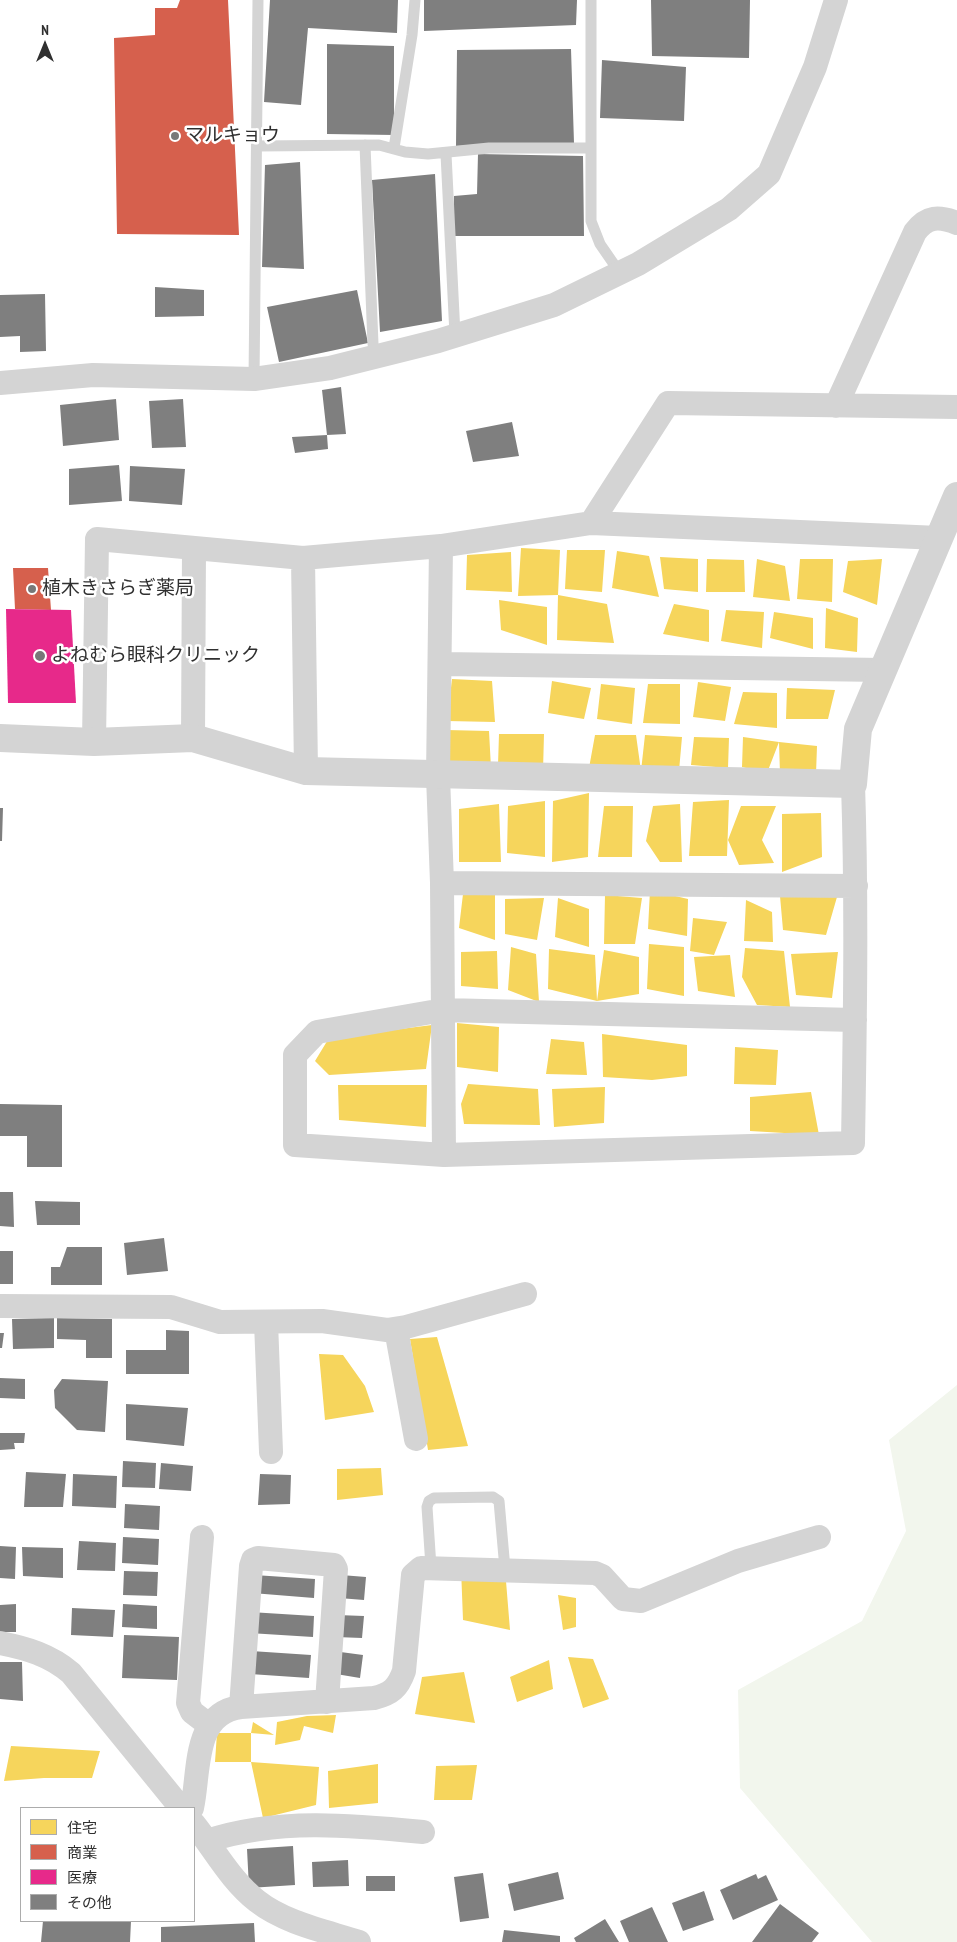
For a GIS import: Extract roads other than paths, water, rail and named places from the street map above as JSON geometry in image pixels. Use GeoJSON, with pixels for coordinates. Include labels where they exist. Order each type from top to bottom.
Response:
{"type":"FeatureCollection","features":[{"type":"Feature","properties":{"kind":"street"},"geometry":{"type":"LineString","coordinates":[[0,383],[93,375],[254,379],[330,368],[455,335],[554,305],[638,264],[728,209],[769,174],[815,66],[836,0]]}},
{"type":"Feature","properties":{"kind":"street"},"geometry":{"type":"LineString","coordinates":[[836,406],[915,232],[922,222],[934,219],[947,219],[957,223]]}},
{"type":"Feature","properties":{"kind":"street"},"geometry":{"type":"LineString","coordinates":[[592,524],[668,403],[957,407]]}},
{"type":"Feature","properties":{"kind":"street"},"geometry":{"type":"LineString","coordinates":[[855,1020],[443,1010],[317,1032],[295,1055],[295,1145],[444,1155],[853,1142],[855,1020],[856,886],[853,784],[858,729],[957,496]]}},
{"type":"Feature","properties":{"kind":"street"},"geometry":{"type":"LineString","coordinates":[[94,742],[97,539],[304,558],[441,546],[592,524],[939,538]]}},
{"type":"Feature","properties":{"kind":"street"},"geometry":{"type":"LineString","coordinates":[[441,546],[441,664],[438,776],[442,883],[444,1155]]}},
{"type":"Feature","properties":{"kind":"street"},"geometry":{"type":"LineString","coordinates":[[193,738],[194,548]]}},
{"type":"Feature","properties":{"kind":"street"},"geometry":{"type":"LineString","coordinates":[[304,558],[306,771]]}},
{"type":"Feature","properties":{"kind":"street"},"geometry":{"type":"LineString","coordinates":[[441,664],[884,670]]}},
{"type":"Feature","properties":{"kind":"street"},"geometry":{"type":"LineString","coordinates":[[0,738],[94,742],[193,738],[306,771],[438,776],[853,784]]}},
{"type":"Feature","properties":{"kind":"street"},"geometry":{"type":"LineString","coordinates":[[442,883],[856,886]]}},
{"type":"Feature","properties":{"kind":"street"},"geometry":{"type":"LineString","coordinates":[[0,1306],[170,1308],[220,1322],[322,1321],[396,1329],[525,1294]]}},
{"type":"Feature","properties":{"kind":"street"},"geometry":{"type":"LineString","coordinates":[[266,1322],[271,1452]]}},
{"type":"Feature","properties":{"kind":"street"},"geometry":{"type":"LineString","coordinates":[[396,1329],[416,1439]]}},
{"type":"Feature","properties":{"kind":"street"},"geometry":{"type":"LineString","coordinates":[[202,1537],[188,1703],[192,1712],[209,1725]]}},
{"type":"Feature","properties":{"kind":"street"},"geometry":{"type":"LineString","coordinates":[[192,1807],[198,1757],[209,1725],[222,1712],[241,1707],[326,1702],[384,1696],[393,1691],[400,1683],[404,1671],[413,1575],[421,1568],[505,1569],[599,1574],[623,1599],[641,1602],[738,1561],[819,1537]]}},
{"type":"Feature","properties":{"kind":"street"},"geometry":{"type":"LineString","coordinates":[[241,1707],[251,1566],[253,1560],[258,1558],[334,1565],[336,1569],[326,1702]]}},
{"type":"Feature","properties":{"kind":"street"},"geometry":{"type":"LineString","coordinates":[[0,1643],[43,1655],[59,1663],[71,1673],[180,1807]]}},
{"type":"Feature","properties":{"kind":"street"},"geometry":{"type":"LineString","coordinates":[[200,1832],[350,1825],[423,1832]]}},
{"type":"Feature","properties":{"kind":"street"},"geometry":{"type":"LineString","coordinates":[[200,1832],[244,1888],[272,1911],[359,1942]]}},
{"type":"Feature","properties":{"kind":"lane"},"geometry":{"type":"LineString","coordinates":[[254,379],[258,0]]}},
{"type":"Feature","properties":{"kind":"lane"},"geometry":{"type":"LineString","coordinates":[[394,148],[412,35],[415,0]]}},
{"type":"Feature","properties":{"kind":"lane"},"geometry":{"type":"LineString","coordinates":[[591,0],[591,221],[600,244],[620,273]]}},
{"type":"Feature","properties":{"kind":"lane"},"geometry":{"type":"LineString","coordinates":[[257,146],[365,145],[394,148],[405,152],[446,154],[489,148],[591,148]]}},
{"type":"Feature","properties":{"kind":"lane"},"geometry":{"type":"LineString","coordinates":[[365,145],[373,344],[376,356]]}},
{"type":"Feature","properties":{"kind":"lane"},"geometry":{"type":"LineString","coordinates":[[446,154],[455,335]]}},
{"type":"Feature","properties":{"kind":"lane"},"geometry":{"type":"LineString","coordinates":[[431,1567],[427,1507],[429,1501],[434,1498],[493,1497],[500,1502],[505,1569]]}},
{"type":"Feature","properties":{"kind":"place","name":"マルキョウ"},"geometry":{"type":"Point","coordinates":[175,136]}},
{"type":"Feature","properties":{"kind":"place","name":"植木きさらぎ薬局"},"geometry":{"type":"Point","coordinates":[32,589]}},
{"type":"Feature","properties":{"kind":"place","name":"よねむら眼科クリニック"},"geometry":{"type":"Point","coordinates":[40,656]}}]}
